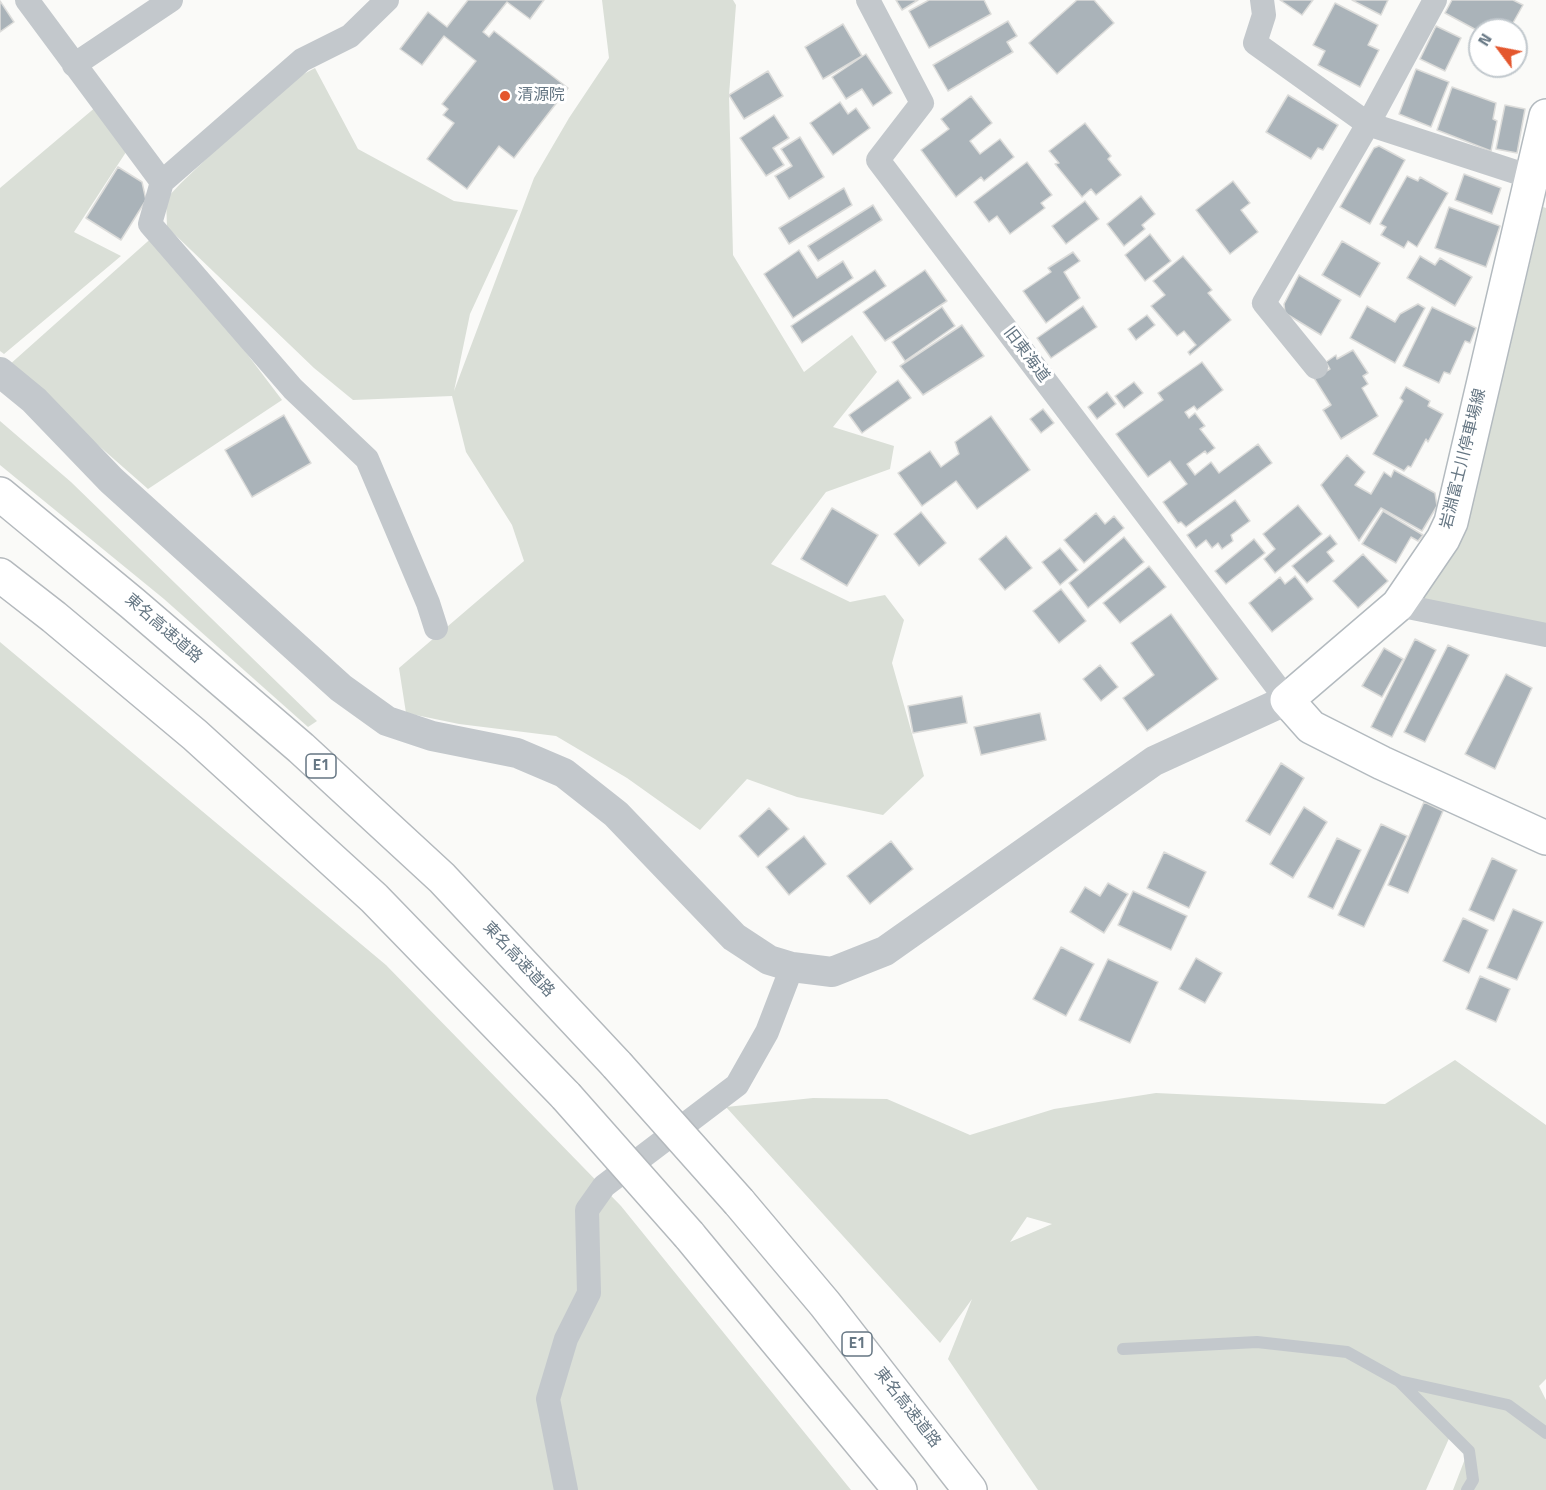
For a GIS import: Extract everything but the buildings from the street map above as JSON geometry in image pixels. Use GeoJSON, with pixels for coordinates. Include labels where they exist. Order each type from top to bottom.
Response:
{"type":"FeatureCollection","features":[{"type":"Feature","properties":{"kind":"main road","name":"岩淵富士川停車場線"},"geometry":{"type":"LineString","coordinates":[[1287,700],[1398,605],[1443,539],[1451,522],[1532,190],[1546,116]]}},
{"type":"Feature","properties":{"kind":"main road","name":"東名高速道路"},"geometry":{"type":"LineString","coordinates":[[0,494],[132,603],[310,756],[442,878],[617,1065],[739,1202],[825,1305],[970,1490]]}},
{"type":"Feature","properties":{"kind":"main road"},"geometry":{"type":"LineString","coordinates":[[0,575],[195,735],[374,898],[566,1096],[689,1235],[900,1490]]}},
{"type":"Feature","properties":{"kind":"main road"},"geometry":{"type":"LineString","coordinates":[[1287,700],[1311,727],[1382,763],[1546,838]]}},
{"type":"Feature","properties":{"kind":"street"},"geometry":{"type":"LineString","coordinates":[[27,0],[162,182]]}},
{"type":"Feature","properties":{"kind":"street"},"geometry":{"type":"LineString","coordinates":[[74,65],[171,0]]}},
{"type":"Feature","properties":{"kind":"street"},"geometry":{"type":"LineString","coordinates":[[387,0],[350,36],[302,60],[162,182],[150,224],[293,389],[367,459],[428,603],[436,628]]}},
{"type":"Feature","properties":{"kind":"street","name":"旧東海道"},"geometry":{"type":"LineString","coordinates":[[868,0],[922,103],[878,160],[1287,700]]}},
{"type":"Feature","properties":{"kind":"street"},"geometry":{"type":"LineString","coordinates":[[1262,0],[1264,15],[1255,43],[1368,124],[1532,190]]}},
{"type":"Feature","properties":{"kind":"street"},"geometry":{"type":"LineString","coordinates":[[1316,368],[1264,303],[1368,124],[1435,0]]}},
{"type":"Feature","properties":{"kind":"street"},"geometry":{"type":"LineString","coordinates":[[1,376],[34,400],[111,480],[341,688],[387,721],[432,736],[517,753],[564,773],[616,814],[734,937],[769,960],[792,967],[832,972],[885,951],[1154,761],[1287,700]]}},
{"type":"Feature","properties":{"kind":"street"},"geometry":{"type":"LineString","coordinates":[[1398,605],[1546,635]]}},
{"type":"Feature","properties":{"kind":"street"},"geometry":{"type":"LineString","coordinates":[[566,1490],[548,1399],[566,1339],[589,1293],[587,1210],[604,1186],[737,1085],[767,1032],[792,967]]}},
{"type":"Feature","properties":{"kind":"lane"},"geometry":{"type":"LineString","coordinates":[[1123,1349],[1257,1342],[1347,1352],[1399,1381],[1468,1451],[1473,1480],[1467,1490]]}},
{"type":"Feature","properties":{"kind":"lane"},"geometry":{"type":"LineString","coordinates":[[1399,1381],[1508,1405],[1546,1433]]}},
{"type":"Feature","properties":{"kind":"shaded area"},"geometry":{"type":"Polygon","coordinates":[[[602,0],[733,0],[736,5],[729,95],[733,255],[804,372],[852,335],[877,372],[833,427],[894,446],[890,469],[826,492],[771,564],[850,602],[885,595],[904,620],[892,663],[924,776],[883,815],[797,797],[747,779],[700,830],[627,778],[556,736],[459,724],[406,713],[399,668],[524,561],[512,525],[466,452],[452,396],[353,400],[314,368],[167,227],[166,199],[285,84],[315,68],[358,149],[454,201],[518,210],[470,314],[454,391],[534,178],[569,118],[609,58],[602,0]]]}},
{"type":"Feature","properties":{"kind":"shaded area"},"geometry":{"type":"Polygon","coordinates":[[[97,106],[128,149],[74,232],[121,256],[4,354],[0,351],[0,188],[97,106]]]}},
{"type":"Feature","properties":{"kind":"shaded area"},"geometry":{"type":"Polygon","coordinates":[[[1543,207],[1546,208],[1546,635],[1418,598],[1466,532],[1543,207]]]}},
{"type":"Feature","properties":{"kind":"shaded area"},"geometry":{"type":"Polygon","coordinates":[[[156,234],[282,400],[148,489],[8,366],[156,234]]]}},
{"type":"Feature","properties":{"kind":"shaded area"},"geometry":{"type":"Polygon","coordinates":[[[0,421],[71,482],[317,721],[308,727],[164,599],[0,465],[0,421]]]}},
{"type":"Feature","properties":{"kind":"shaded area"},"geometry":{"type":"Polygon","coordinates":[[[0,642],[386,965],[621,1206],[851,1490],[0,1490],[0,642]]]}},
{"type":"Feature","properties":{"kind":"shaded area"},"geometry":{"type":"Polygon","coordinates":[[[1455,1060],[1546,1125],[1546,1379],[1539,1386],[1546,1400],[1546,1490],[1453,1490],[1468,1451],[1451,1434],[1426,1490],[1038,1490],[948,1359],[972,1299],[940,1343],[726,1107],[813,1098],[887,1099],[970,1135],[1054,1109],[1156,1093],[1385,1104],[1455,1060]],[[1027,1217],[1010,1242],[1052,1224],[1027,1217]]]}},
{"type":"Feature","properties":{"kind":"place","name":"清源院"},"geometry":{"type":"Point","coordinates":[505,96]}}]}
